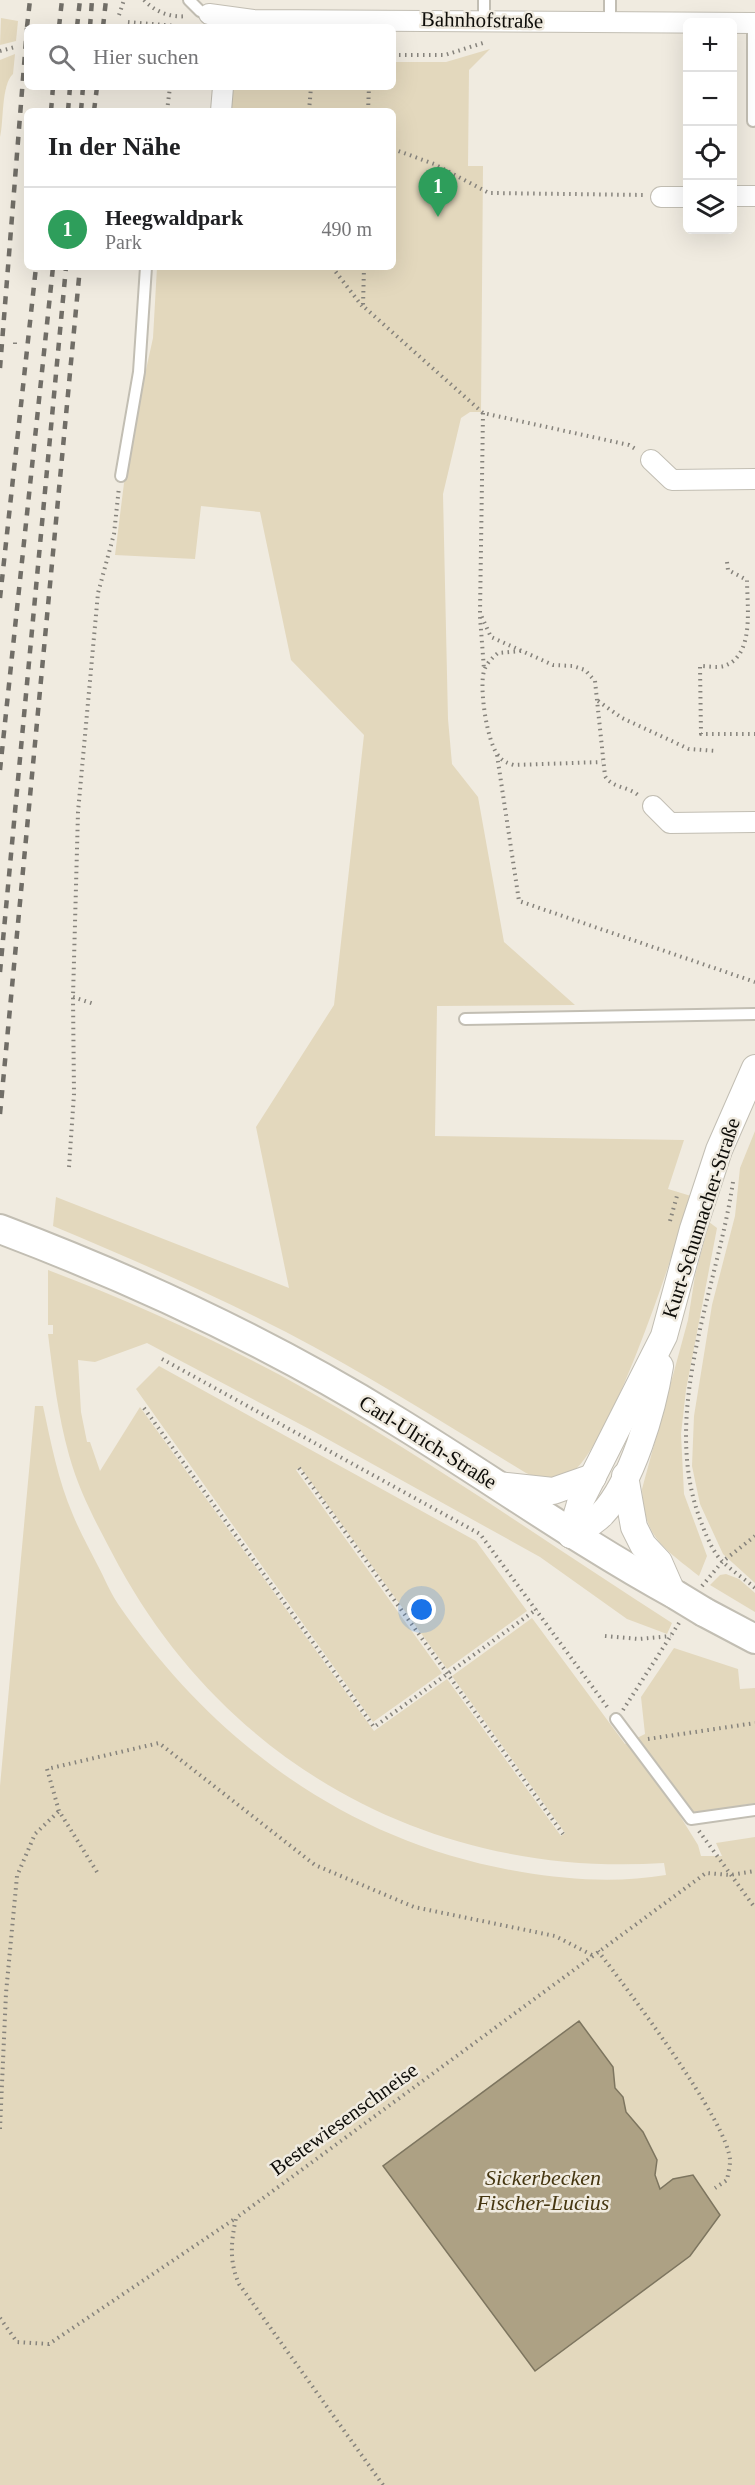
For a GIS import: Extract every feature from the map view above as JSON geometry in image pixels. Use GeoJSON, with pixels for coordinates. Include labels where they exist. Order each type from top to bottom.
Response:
{"type":"FeatureCollection","features":[{"type":"Feature","properties":{"kind":"main road","name":"Carl-Ulrich-Straße"},"geometry":{"type":"LineString","coordinates":[[0,1229],[91,1264],[192,1310],[283,1356],[395,1420],[571,1535],[755,1639]]}},
{"type":"Feature","properties":{"kind":"street","name":"Bahnhofstraße"},"geometry":{"type":"LineString","coordinates":[[207,7],[230,22],[484,20],[754,23]]}},
{"type":"Feature","properties":{"kind":"street"},"geometry":{"type":"LineString","coordinates":[[220,108],[223,90]]}},
{"type":"Feature","properties":{"kind":"street"},"geometry":{"type":"LineString","coordinates":[[737,196],[755,196]]}},
{"type":"Feature","properties":{"kind":"street"},"geometry":{"type":"LineString","coordinates":[[661,197],[683,197]]}},
{"type":"Feature","properties":{"kind":"street"},"geometry":{"type":"LineString","coordinates":[[651,460],[672,480],[755,479]]}},
{"type":"Feature","properties":{"kind":"street"},"geometry":{"type":"LineString","coordinates":[[653,806],[670,823],[755,822]]}},
{"type":"Feature","properties":{"kind":"street","name":"Kurt-Schumacher-Straße"},"geometry":{"type":"LineString","coordinates":[[571,1535],[600,1516],[625,1476],[644,1435],[658,1377],[664,1336],[719,1150],[755,1068]]}},
{"type":"Feature","properties":{"kind":"street","name":"Kurt-Schumacher-Straße"},"geometry":{"type":"LineString","coordinates":[[571,1535],[581,1500],[664,1336]]}},
{"type":"Feature","properties":{"kind":"street"},"geometry":{"type":"LineString","coordinates":[[625,1476],[634,1527],[643,1545],[659,1562],[674,1594]]}},
{"type":"Feature","properties":{"kind":"street"},"geometry":{"type":"LineString","coordinates":[[497,1485],[553,1491],[593,1477]]}},
{"type":"Feature","properties":{"kind":"lane"},"geometry":{"type":"LineString","coordinates":[[189,0],[200,11],[207,7]]}},
{"type":"Feature","properties":{"kind":"lane"},"geometry":{"type":"LineString","coordinates":[[484,0],[484,20]]}},
{"type":"Feature","properties":{"kind":"lane"},"geometry":{"type":"LineString","coordinates":[[610,0],[610,22]]}},
{"type":"Feature","properties":{"kind":"lane"},"geometry":{"type":"LineString","coordinates":[[753,121],[754,23]]}},
{"type":"Feature","properties":{"kind":"lane"},"geometry":{"type":"LineString","coordinates":[[121,476],[139,372],[146,270]]}},
{"type":"Feature","properties":{"kind":"lane"},"geometry":{"type":"LineString","coordinates":[[465,1019],[755,1014]]}},
{"type":"Feature","properties":{"kind":"lane"},"geometry":{"type":"LineString","coordinates":[[616,1719],[691,1819],[755,1810]]}},
{"type":"Feature","properties":{"kind":"path"},"geometry":{"type":"LineString","coordinates":[[119,15],[124,0]]}},
{"type":"Feature","properties":{"kind":"path"},"geometry":{"type":"LineString","coordinates":[[144,0],[157,11],[176,17],[176,24]]}},
{"type":"Feature","properties":{"kind":"path"},"geometry":{"type":"LineString","coordinates":[[128,22],[147,24]]}},
{"type":"Feature","properties":{"kind":"path"},"geometry":{"type":"LineString","coordinates":[[396,55],[445,55],[493,41]]}},
{"type":"Feature","properties":{"kind":"path"},"geometry":{"type":"LineString","coordinates":[[0,51],[15,47]]}},
{"type":"Feature","properties":{"kind":"path"},"geometry":{"type":"LineString","coordinates":[[167,108],[170,90]]}},
{"type":"Feature","properties":{"kind":"path"},"geometry":{"type":"LineString","coordinates":[[309,108],[311,90]]}},
{"type":"Feature","properties":{"kind":"path"},"geometry":{"type":"LineString","coordinates":[[368,108],[369,90]]}},
{"type":"Feature","properties":{"kind":"path"},"geometry":{"type":"LineString","coordinates":[[396,150],[434,164],[489,193],[631,194],[661,197]]}},
{"type":"Feature","properties":{"kind":"path"},"geometry":{"type":"LineString","coordinates":[[334,270],[363,306],[483,413],[629,445],[651,460]]}},
{"type":"Feature","properties":{"kind":"path"},"geometry":{"type":"LineString","coordinates":[[363,306],[364,270]]}},
{"type":"Feature","properties":{"kind":"path"},"geometry":{"type":"LineString","coordinates":[[483,413],[480,613],[484,670],[482,681],[488,729],[497,755],[519,901],[755,982]]}},
{"type":"Feature","properties":{"kind":"path"},"geometry":{"type":"LineString","coordinates":[[69,1167],[74,1095],[73,997],[78,812],[98,593],[114,534],[121,476]]}},
{"type":"Feature","properties":{"kind":"path"},"geometry":{"type":"LineString","coordinates":[[727,562],[728,570],[747,580],[746,647],[739,657],[724,667],[700,666],[701,734],[755,734]]}},
{"type":"Feature","properties":{"kind":"path"},"geometry":{"type":"LineString","coordinates":[[480,613],[491,637],[553,665],[573,666],[585,670],[595,681],[604,776],[610,784],[632,790],[653,806]]}},
{"type":"Feature","properties":{"kind":"path"},"geometry":{"type":"LineString","coordinates":[[484,670],[498,653],[525,651]]}},
{"type":"Feature","properties":{"kind":"path"},"geometry":{"type":"LineString","coordinates":[[597,701],[622,718],[689,749],[717,751]]}},
{"type":"Feature","properties":{"kind":"path"},"geometry":{"type":"LineString","coordinates":[[497,755],[503,761],[514,765],[603,762]]}},
{"type":"Feature","properties":{"kind":"path"},"geometry":{"type":"LineString","coordinates":[[73,997],[94,1004]]}},
{"type":"Feature","properties":{"kind":"path"},"geometry":{"type":"LineString","coordinates":[[734,1178],[696,1359],[689,1399],[686,1452],[692,1498],[706,1534],[722,1562],[755,1587]]}},
{"type":"Feature","properties":{"kind":"path"},"geometry":{"type":"LineString","coordinates":[[673,1190],[678,1192]]}},
{"type":"Feature","properties":{"kind":"path"},"geometry":{"type":"LineString","coordinates":[[162,1359],[480,1534],[616,1719],[677,1626]]}},
{"type":"Feature","properties":{"kind":"path"},"geometry":{"type":"LineString","coordinates":[[144,1408],[374,1727],[537,1609]]}},
{"type":"Feature","properties":{"kind":"path"},"geometry":{"type":"LineString","coordinates":[[299,1468],[563,1834]]}},
{"type":"Feature","properties":{"kind":"path"},"geometry":{"type":"LineString","coordinates":[[705,1581],[722,1562],[755,1536]]}},
{"type":"Feature","properties":{"kind":"path"},"geometry":{"type":"LineString","coordinates":[[605,1636],[639,1639],[671,1636]]}},
{"type":"Feature","properties":{"kind":"path"},"geometry":{"type":"LineString","coordinates":[[633,1741],[755,1723]]}},
{"type":"Feature","properties":{"kind":"path"},"geometry":{"type":"LineString","coordinates":[[97,1872],[59,1811],[47,1769],[159,1743],[315,1865],[414,1907],[555,1936],[592,1955]]}},
{"type":"Feature","properties":{"kind":"path"},"geometry":{"type":"LineString","coordinates":[[0,2129],[6,1993],[16,1876],[35,1833],[59,1811]]}},
{"type":"Feature","properties":{"kind":"path"},"geometry":{"type":"LineString","coordinates":[[691,1819],[755,1908]]}},
{"type":"Feature","properties":{"kind":"path","name":"Bestewiesenschneise"},"geometry":{"type":"LineString","coordinates":[[0,2318],[17,2342],[49,2344],[236,2218],[592,1955],[706,1874],[730,1875],[755,1871]]}},
{"type":"Feature","properties":{"kind":"path"},"geometry":{"type":"LineString","coordinates":[[598,1951],[683,2069],[723,2135],[730,2161],[727,2180],[715,2188]]}},
{"type":"Feature","properties":{"kind":"path"},"geometry":{"type":"LineString","coordinates":[[236,2218],[231,2239],[231,2265],[239,2284],[383,2485]]}},
{"type":"Feature","properties":{"kind":"shaded area"},"geometry":{"type":"Polygon","coordinates":[[[1,18],[18,21],[16,41],[0,45],[1,18]]]}},
{"type":"Feature","properties":{"kind":"shaded area"},"geometry":{"type":"Polygon","coordinates":[[[490,49],[469,70],[468,166],[483,166],[481,412],[470,412],[461,418],[443,494],[448,719],[452,764],[478,797],[504,942],[575,1005],[437,1006],[435,1136],[684,1140],[668,1189],[691,1196],[656,1302],[620,1393],[601,1432],[583,1461],[566,1477],[557,1480],[526,1473],[317,1348],[171,1277],[53,1226],[56,1197],[289,1288],[256,1127],[334,1005],[364,735],[291,660],[260,512],[201,506],[195,559],[115,555],[128,451],[153,338],[157,270],[396,270],[396,108],[231,108],[233,90],[396,90],[396,62],[446,62],[490,49]]]}},
{"type":"Feature","properties":{"kind":"shaded area"},"geometry":{"type":"Polygon","coordinates":[[[15,54],[13,74],[6,86],[0,137],[0,60],[15,54]]]}},
{"type":"Feature","properties":{"kind":"shaded area"},"geometry":{"type":"Polygon","coordinates":[[[755,1131],[755,1583],[723,1554],[700,1504],[692,1466],[694,1416],[712,1305],[735,1216],[740,1168],[755,1131]]]}},
{"type":"Feature","properties":{"kind":"shaded area"},"geometry":{"type":"Polygon","coordinates":[[[709,1222],[717,1228],[686,1390],[681,1434],[684,1494],[707,1556],[699,1576],[666,1549],[652,1531],[647,1519],[642,1489],[688,1320],[695,1276],[709,1222]]]}},
{"type":"Feature","properties":{"kind":"shaded area"},"geometry":{"type":"Polygon","coordinates":[[[48,1270],[166,1319],[280,1375],[330,1403],[429,1464],[672,1623],[667,1634],[627,1619],[540,1557],[313,1431],[147,1343],[95,1362],[78,1360],[81,1412],[87,1442],[90,1442],[100,1471],[140,1407],[374,1731],[447,1679],[561,1836],[565,1833],[452,1676],[532,1618],[625,1744],[645,1734],[641,1697],[674,1648],[738,1669],[740,1689],[755,1688],[755,1803],[680,1816],[698,1845],[701,1856],[722,1856],[716,1843],[755,1837],[755,2485],[0,2485],[0,1786],[35,1406],[43,1406],[55,1461],[68,1502],[118,1604],[156,1655],[198,1701],[244,1743],[293,1780],[345,1812],[401,1838],[460,1858],[522,1872],[576,1879],[612,1880],[666,1875],[664,1863],[579,1863],[498,1851],[420,1829],[347,1796],[280,1753],[219,1700],[165,1637],[119,1566],[79,1484],[65,1440],[54,1380],[48,1334],[53,1334],[53,1325],[48,1325],[48,1270]]]}},
{"type":"Feature","properties":{"kind":"shaded area"},"geometry":{"type":"Polygon","coordinates":[[[159,1366],[476,1541],[527,1611],[447,1669],[300,1467],[296,1470],[442,1673],[373,1722],[136,1389],[159,1366]]]}},
{"type":"Feature","properties":{"kind":"shaded area"},"geometry":{"type":"Polygon","coordinates":[[[726,1574],[739,1579],[755,1593],[755,1612],[710,1585],[720,1575],[726,1574]]]}},
{"type":"Feature","properties":{"kind":"water","name":"Sickerbecken Fischer-Lucius"},"geometry":{"type":"Polygon","coordinates":[[[579,2021],[613,2067],[615,2088],[623,2097],[626,2112],[643,2132],[657,2160],[655,2175],[660,2189],[673,2179],[693,2175],[720,2215],[690,2256],[535,2371],[383,2166],[579,2021]]]}},
{"type":"Feature","properties":{"kind":"railway"},"geometry":{"type":"LineString","coordinates":[[27,24],[30,0]]}},
{"type":"Feature","properties":{"kind":"railway"},"geometry":{"type":"LineString","coordinates":[[59,24],[62,0]]}},
{"type":"Feature","properties":{"kind":"railway"},"geometry":{"type":"LineString","coordinates":[[77,24],[80,0]]}},
{"type":"Feature","properties":{"kind":"railway"},"geometry":{"type":"LineString","coordinates":[[90,24],[92,0]]}},
{"type":"Feature","properties":{"kind":"railway"},"geometry":{"type":"LineString","coordinates":[[103,24],[106,0]]}},
{"type":"Feature","properties":{"kind":"railway"},"geometry":{"type":"LineString","coordinates":[[0,368],[24,66]]}},
{"type":"Feature","properties":{"kind":"railway"},"geometry":{"type":"LineString","coordinates":[[51,108],[53,90]]}},
{"type":"Feature","properties":{"kind":"railway"},"geometry":{"type":"LineString","coordinates":[[68,108],[70,90]]}},
{"type":"Feature","properties":{"kind":"railway"},"geometry":{"type":"LineString","coordinates":[[81,108],[83,90]]}},
{"type":"Feature","properties":{"kind":"railway"},"geometry":{"type":"LineString","coordinates":[[94,108],[97,90]]}},
{"type":"Feature","properties":{"kind":"railway"},"geometry":{"type":"LineString","coordinates":[[0,598],[36,270]]}},
{"type":"Feature","properties":{"kind":"railway"},"geometry":{"type":"LineString","coordinates":[[0,770],[53,270]]}},
{"type":"Feature","properties":{"kind":"railway"},"geometry":{"type":"LineString","coordinates":[[0,972],[66,270]]}},
{"type":"Feature","properties":{"kind":"railway"},"geometry":{"type":"LineString","coordinates":[[0,1114],[80,270]]}},
{"type":"Feature","properties":{"kind":"place","name":"Heegwaldpark"},"geometry":{"type":"Point","coordinates":[438,217]}}]}
